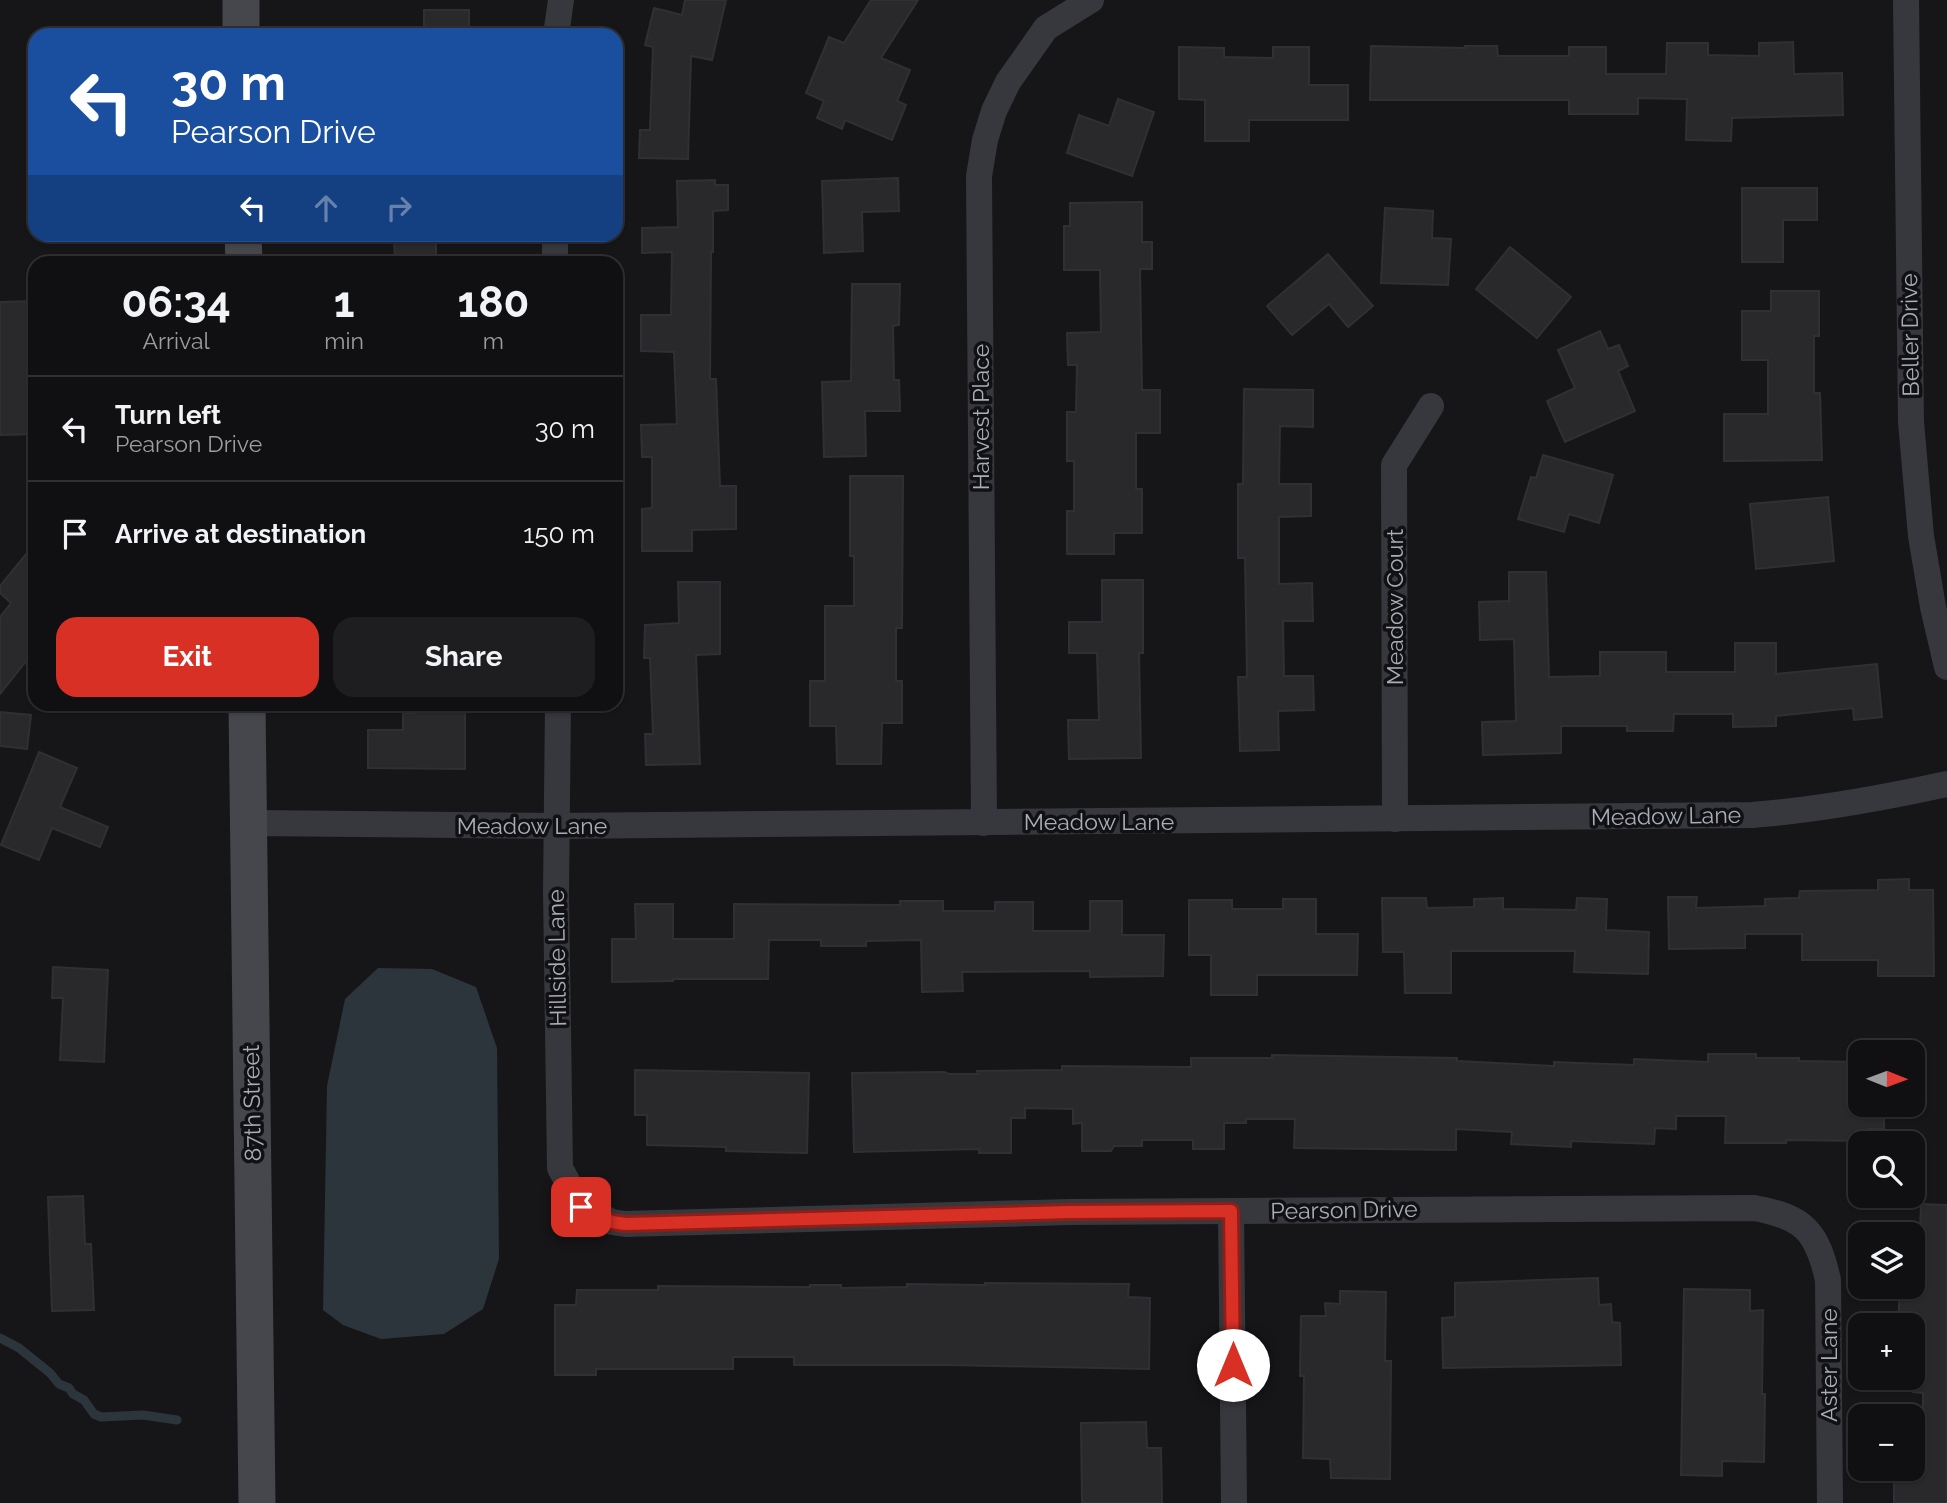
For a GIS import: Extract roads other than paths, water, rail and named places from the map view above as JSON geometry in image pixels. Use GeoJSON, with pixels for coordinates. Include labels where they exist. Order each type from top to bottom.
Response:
{"type":"FeatureCollection","features":[{"type":"Feature","properties":{"kind":"main road"},"geometry":{"type":"LineString","coordinates":[[241,0],[241,28]]}},
{"type":"Feature","properties":{"kind":"main road","name":"87th Street"},"geometry":{"type":"LineString","coordinates":[[247,711],[257,1503]]}},
{"type":"Feature","properties":{"kind":"street"},"geometry":{"type":"LineString","coordinates":[[557,28],[561,0]]}},
{"type":"Feature","properties":{"kind":"street","name":"Harvest Place"},"geometry":{"type":"LineString","coordinates":[[984,822],[979,176],[985,140],[994,111],[1009,82],[1046,29],[1091,0]]}},
{"type":"Feature","properties":{"kind":"street","name":"Beller Drive"},"geometry":{"type":"LineString","coordinates":[[1906,0],[1911,422],[1921,536],[1947,667]]}},
{"type":"Feature","properties":{"kind":"street","name":"Meadow Court"},"geometry":{"type":"LineString","coordinates":[[1395,819],[1394,466],[1431,405]]}},
{"type":"Feature","properties":{"kind":"street","name":"Hillside Lane"},"geometry":{"type":"LineString","coordinates":[[558,711],[556,892],[560,1168],[581,1207]]}},
{"type":"Feature","properties":{"kind":"street","name":"Meadow Lane"},"geometry":{"type":"LineString","coordinates":[[248,823],[557,826],[1752,815],[1873,800],[1947,783]]}},
{"type":"Feature","properties":{"kind":"street","name":"Pearson Drive"},"geometry":{"type":"LineString","coordinates":[[581,1207],[612,1222],[625,1224],[1069,1212],[1754,1208],[1792,1218],[1810,1231]]}},
{"type":"Feature","properties":{"kind":"street"},"geometry":{"type":"LineString","coordinates":[[1231,1211],[1234,1503]]}},
{"type":"Feature","properties":{"kind":"street","name":"Aster Lane"},"geometry":{"type":"LineString","coordinates":[[1810,1231],[1822,1254],[1828,1280],[1830,1503]]}},
{"type":"Feature","properties":{"kind":"waterway"},"geometry":{"type":"LineString","coordinates":[[0,1338],[19,1348],[50,1373],[59,1384],[84,1400],[94,1414],[101,1417],[143,1415],[177,1420]]}}]}
